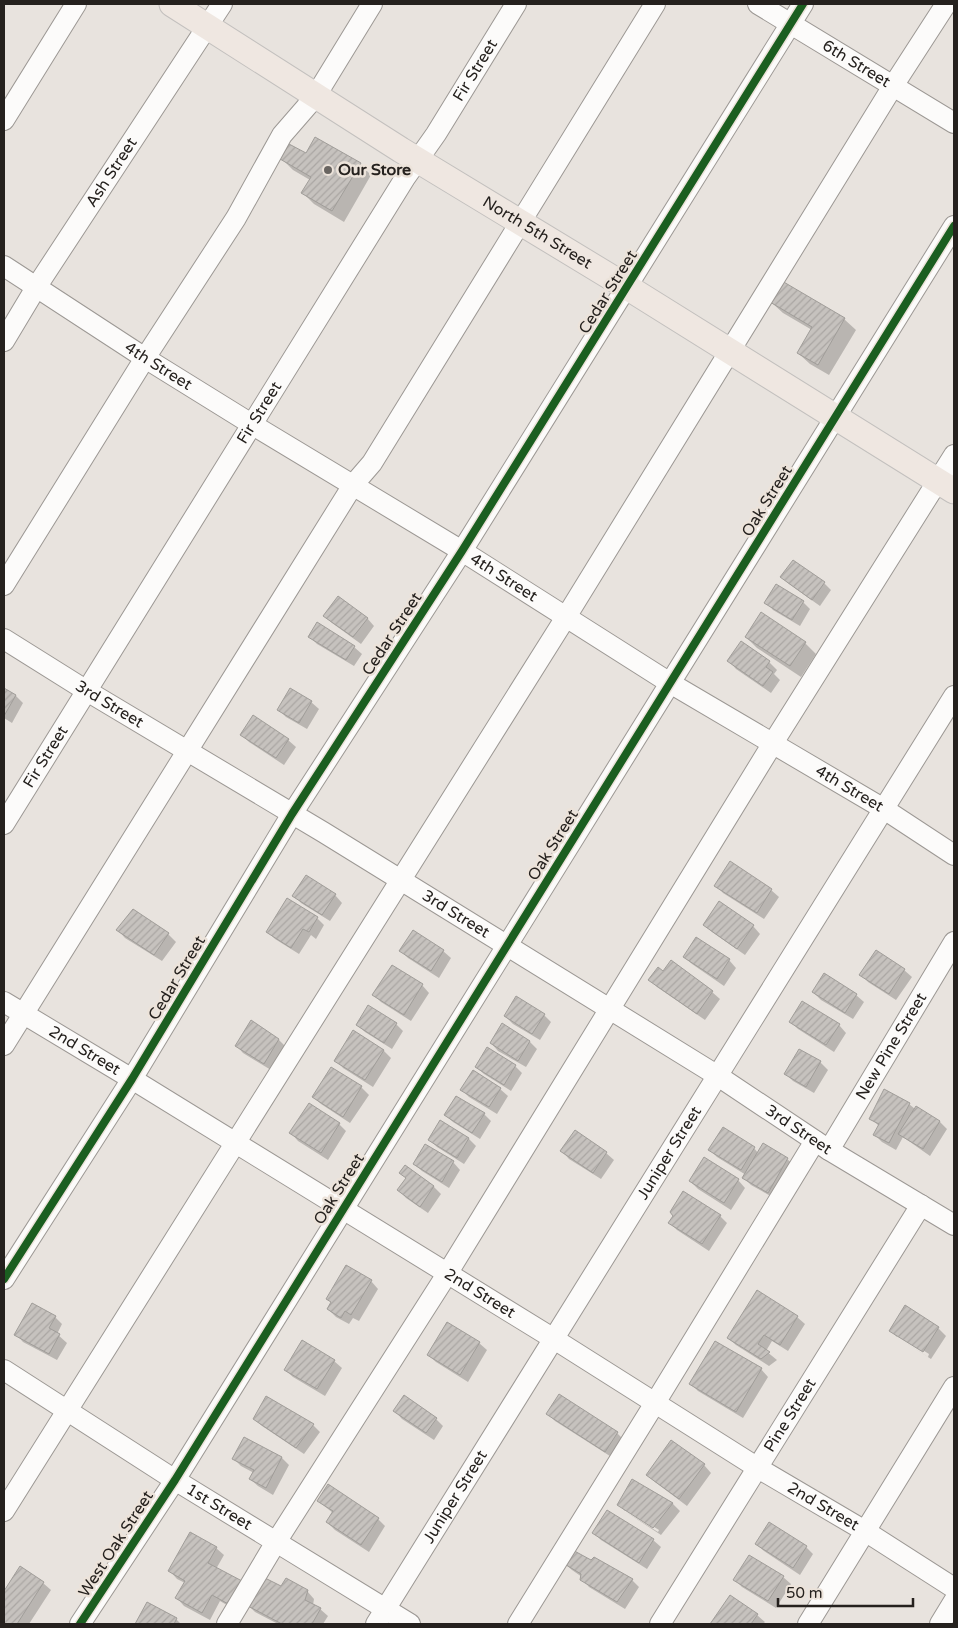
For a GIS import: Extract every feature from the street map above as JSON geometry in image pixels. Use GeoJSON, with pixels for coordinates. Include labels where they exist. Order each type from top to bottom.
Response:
{"type":"FeatureCollection","features":[{"type":"Feature","properties":{"kind":"main road","name":"North 5th Street"},"geometry":{"type":"LineString","coordinates":[[172,4],[315,97],[628,287],[946,486]]}},
{"type":"Feature","properties":{"kind":"street"},"geometry":{"type":"LineString","coordinates":[[4,120],[76,4]]}},
{"type":"Feature","properties":{"kind":"street","name":"Ash Street"},"geometry":{"type":"LineString","coordinates":[[4,342],[38,286],[222,4]]}},
{"type":"Feature","properties":{"kind":"street"},"geometry":{"type":"LineString","coordinates":[[4,585],[236,218],[282,135],[315,97],[372,4]]}},
{"type":"Feature","properties":{"kind":"street","name":"Fir Street"},"geometry":{"type":"LineString","coordinates":[[4,824],[405,178],[418,161],[516,4]]}},
{"type":"Feature","properties":{"kind":"street"},"geometry":{"type":"LineString","coordinates":[[4,1045],[353,486],[372,463],[655,4]]}},
{"type":"Feature","properties":{"kind":"street","name":"6th Street"},"geometry":{"type":"LineString","coordinates":[[758,4],[954,123]]}},
{"type":"Feature","properties":{"kind":"street","name":"Cedar Street"},"geometry":{"type":"LineString","coordinates":[[4,1279],[132,1079],[292,814],[462,551],[803,4]]}},
{"type":"Feature","properties":{"kind":"street"},"geometry":{"type":"LineString","coordinates":[[4,1511],[566,617],[893,86],[946,4]]}},
{"type":"Feature","properties":{"kind":"street","name":"Oak Street"},"geometry":{"type":"LineString","coordinates":[[175,1480],[954,226]]}},
{"type":"Feature","properties":{"kind":"street","name":"4th Street"},"geometry":{"type":"LineString","coordinates":[[4,266],[253,425],[462,551],[670,683],[884,809],[954,854]]}},
{"type":"Feature","properties":{"kind":"street"},"geometry":{"type":"LineString","coordinates":[[227,1624],[276,1542],[447,1274],[773,743],[946,486],[954,455]]}},
{"type":"Feature","properties":{"kind":"street","name":"3rd Street"},"geometry":{"type":"LineString","coordinates":[[4,639],[718,1076],[822,1146],[954,1225]]}},
{"type":"Feature","properties":{"kind":"street","name":"Juniper Street"},"geometry":{"type":"LineString","coordinates":[[381,1617],[954,696]]}},
{"type":"Feature","properties":{"kind":"street","name":"New Pine Street"},"geometry":{"type":"LineString","coordinates":[[518,1624],[655,1403],[954,942]]}},
{"type":"Feature","properties":{"kind":"street","name":"2nd Street"},"geometry":{"type":"LineString","coordinates":[[4,1002],[554,1339],[758,1468],[865,1531],[954,1588]]}},
{"type":"Feature","properties":{"kind":"street","name":"Pine Street"},"geometry":{"type":"LineString","coordinates":[[660,1624],[921,1205]]}},
{"type":"Feature","properties":{"kind":"street","name":"1st Street"},"geometry":{"type":"LineString","coordinates":[[4,1370],[175,1480],[276,1542],[381,1617],[410,1624]]}},
{"type":"Feature","properties":{"kind":"street"},"geometry":{"type":"LineString","coordinates":[[808,1624],[954,1387]]}},
{"type":"Feature","properties":{"kind":"street","name":"West Oak Street"},"geometry":{"type":"LineString","coordinates":[[80,1624],[175,1480]]}},
{"type":"Feature","properties":{"kind":"street"},"geometry":{"type":"LineString","coordinates":[[940,1624],[954,1602]]}},
{"type":"Feature","properties":{"kind":"building","name":"Our Store"},"geometry":{"type":"Polygon","coordinates":[[[315,137],[361,163],[332,211],[301,193],[311,177],[280,159],[289,144],[306,153],[315,137]]]}},
{"type":"Feature","properties":{"kind":"building"},"geometry":{"type":"Polygon","coordinates":[[[782,281],[845,318],[818,365],[797,353],[812,327],[770,302],[782,281]]]}},
{"type":"Feature","properties":{"kind":"building"},"geometry":{"type":"Polygon","coordinates":[[[793,560],[825,582],[812,600],[780,577],[793,560]]]}},
{"type":"Feature","properties":{"kind":"building"},"geometry":{"type":"Polygon","coordinates":[[[776,584],[804,601],[792,620],[764,603],[776,584]]]}},
{"type":"Feature","properties":{"kind":"building"},"geometry":{"type":"Polygon","coordinates":[[[338,596],[368,618],[353,637],[323,616],[338,596]]]}},
{"type":"Feature","properties":{"kind":"building"},"geometry":{"type":"Polygon","coordinates":[[[761,612],[806,642],[790,666],[745,637],[761,612]]]}},
{"type":"Feature","properties":{"kind":"building"},"geometry":{"type":"Polygon","coordinates":[[[317,622],[355,646],[346,660],[308,637],[317,622]]]}},
{"type":"Feature","properties":{"kind":"building"},"geometry":{"type":"Polygon","coordinates":[[[741,641],[770,661],[766,667],[773,672],[763,686],[727,661],[741,641]]]}},
{"type":"Feature","properties":{"kind":"building"},"geometry":{"type":"Polygon","coordinates":[[[4,688],[16,695],[4,716],[4,688]]]}},
{"type":"Feature","properties":{"kind":"building"},"geometry":{"type":"Polygon","coordinates":[[[290,688],[312,701],[299,723],[277,710],[290,688]]]}},
{"type":"Feature","properties":{"kind":"building"},"geometry":{"type":"Polygon","coordinates":[[[253,715],[289,739],[276,758],[240,735],[253,715]]]}},
{"type":"Feature","properties":{"kind":"building"},"geometry":{"type":"Polygon","coordinates":[[[730,861],[772,889],[757,913],[714,886],[730,861]]]}},
{"type":"Feature","properties":{"kind":"building"},"geometry":{"type":"Polygon","coordinates":[[[306,875],[336,894],[322,915],[292,896],[306,875]]]}},
{"type":"Feature","properties":{"kind":"building"},"geometry":{"type":"Polygon","coordinates":[[[287,898],[318,917],[309,932],[303,929],[291,948],[266,932],[287,898]]]}},
{"type":"Feature","properties":{"kind":"building"},"geometry":{"type":"Polygon","coordinates":[[[719,901],[754,925],[737,949],[703,925],[719,901]]]}},
{"type":"Feature","properties":{"kind":"building"},"geometry":{"type":"Polygon","coordinates":[[[133,909],[169,933],[154,955],[116,930],[133,909]]]}},
{"type":"Feature","properties":{"kind":"building"},"geometry":{"type":"Polygon","coordinates":[[[413,930],[444,950],[431,971],[399,951],[413,930]]]}},
{"type":"Feature","properties":{"kind":"building"},"geometry":{"type":"Polygon","coordinates":[[[696,937],[730,959],[717,979],[683,957],[696,937]]]}},
{"type":"Feature","properties":{"kind":"building"},"geometry":{"type":"Polygon","coordinates":[[[876,950],[905,969],[889,994],[859,975],[876,950]]]}},
{"type":"Feature","properties":{"kind":"building"},"geometry":{"type":"Polygon","coordinates":[[[671,960],[713,991],[697,1014],[648,980],[658,967],[663,971],[671,960]]]}},
{"type":"Feature","properties":{"kind":"building"},"geometry":{"type":"Polygon","coordinates":[[[392,965],[423,984],[404,1015],[372,995],[392,965]]]}},
{"type":"Feature","properties":{"kind":"building"},"geometry":{"type":"Polygon","coordinates":[[[824,973],[857,994],[845,1013],[812,992],[824,973]]]}},
{"type":"Feature","properties":{"kind":"building"},"geometry":{"type":"Polygon","coordinates":[[[516,996],[545,1014],[532,1034],[504,1016],[516,996]]]}},
{"type":"Feature","properties":{"kind":"building"},"geometry":{"type":"Polygon","coordinates":[[[802,1001],[840,1024],[826,1045],[789,1022],[802,1001]]]}},
{"type":"Feature","properties":{"kind":"building"},"geometry":{"type":"Polygon","coordinates":[[[368,1005],[397,1023],[384,1043],[356,1025],[368,1005]]]}},
{"type":"Feature","properties":{"kind":"building"},"geometry":{"type":"Polygon","coordinates":[[[251,1020],[279,1039],[264,1064],[235,1046],[251,1020]]]}},
{"type":"Feature","properties":{"kind":"building"},"geometry":{"type":"Polygon","coordinates":[[[502,1023],[530,1041],[518,1061],[490,1043],[502,1023]]]}},
{"type":"Feature","properties":{"kind":"building"},"geometry":{"type":"Polygon","coordinates":[[[353,1030],[384,1050],[365,1080],[334,1061],[353,1030]]]}},
{"type":"Feature","properties":{"kind":"building"},"geometry":{"type":"Polygon","coordinates":[[[487,1047],[516,1065],[504,1085],[475,1067],[487,1047]]]}},
{"type":"Feature","properties":{"kind":"building"},"geometry":{"type":"Polygon","coordinates":[[[799,1049],[821,1061],[806,1087],[784,1074],[799,1049]]]}},
{"type":"Feature","properties":{"kind":"building"},"geometry":{"type":"Polygon","coordinates":[[[331,1067],[362,1086],[343,1117],[312,1097],[331,1067]]]}},
{"type":"Feature","properties":{"kind":"building"},"geometry":{"type":"Polygon","coordinates":[[[473,1070],[501,1088],[489,1107],[460,1090],[473,1070]]]}},
{"type":"Feature","properties":{"kind":"building"},"geometry":{"type":"Polygon","coordinates":[[[884,1089],[910,1103],[889,1143],[873,1135],[879,1124],[869,1119],[884,1089]]]}},
{"type":"Feature","properties":{"kind":"building"},"geometry":{"type":"Polygon","coordinates":[[[456,1096],[485,1113],[472,1133],[444,1115],[456,1096]]]}},
{"type":"Feature","properties":{"kind":"building"},"geometry":{"type":"Polygon","coordinates":[[[309,1103],[340,1123],[321,1153],[289,1133],[309,1103]]]}},
{"type":"Feature","properties":{"kind":"building"},"geometry":{"type":"Polygon","coordinates":[[[916,1106],[940,1121],[923,1149],[898,1134],[916,1106]]]}},
{"type":"Feature","properties":{"kind":"building"},"geometry":{"type":"Polygon","coordinates":[[[440,1120],[469,1138],[457,1158],[428,1140],[440,1120]]]}},
{"type":"Feature","properties":{"kind":"building"},"geometry":{"type":"Polygon","coordinates":[[[723,1127],[755,1147],[741,1170],[708,1150],[723,1127]]]}},
{"type":"Feature","properties":{"kind":"building"},"geometry":{"type":"Polygon","coordinates":[[[575,1130],[607,1152],[593,1173],[560,1151],[575,1130]]]}},
{"type":"Feature","properties":{"kind":"building"},"geometry":{"type":"Polygon","coordinates":[[[763,1143],[788,1158],[768,1193],[742,1178],[763,1143]]]}},
{"type":"Feature","properties":{"kind":"building"},"geometry":{"type":"Polygon","coordinates":[[[425,1144],[454,1161],[442,1182],[413,1164],[425,1144]]]}},
{"type":"Feature","properties":{"kind":"building"},"geometry":{"type":"Polygon","coordinates":[[[704,1157],[739,1179],[724,1203],[689,1181],[704,1157]]]}},
{"type":"Feature","properties":{"kind":"building"},"geometry":{"type":"Polygon","coordinates":[[[405,1165],[434,1186],[420,1207],[397,1190],[406,1178],[399,1173],[405,1165]]]}},
{"type":"Feature","properties":{"kind":"building"},"geometry":{"type":"Polygon","coordinates":[[[683,1191],[721,1215],[702,1244],[668,1223],[673,1216],[670,1212],[683,1191]]]}},
{"type":"Feature","properties":{"kind":"building"},"geometry":{"type":"Polygon","coordinates":[[[346,1265],[372,1280],[351,1315],[345,1311],[341,1318],[327,1309],[331,1302],[326,1299],[346,1265]]]}},
{"type":"Feature","properties":{"kind":"building"},"geometry":{"type":"Polygon","coordinates":[[[757,1290],[798,1316],[780,1345],[764,1335],[758,1344],[770,1352],[761,1359],[727,1338],[757,1290]]]}},
{"type":"Feature","properties":{"kind":"building"},"geometry":{"type":"Polygon","coordinates":[[[32,1303],[56,1316],[49,1328],[60,1334],[49,1354],[14,1335],[32,1303]]]}},
{"type":"Feature","properties":{"kind":"building"},"geometry":{"type":"Polygon","coordinates":[[[905,1305],[939,1327],[923,1352],[889,1331],[905,1305]]]}},
{"type":"Feature","properties":{"kind":"building"},"geometry":{"type":"Polygon","coordinates":[[[447,1322],[480,1342],[460,1375],[427,1355],[447,1322]]]}},
{"type":"Feature","properties":{"kind":"building"},"geometry":{"type":"Polygon","coordinates":[[[302,1340],[335,1360],[317,1389],[284,1370],[302,1340]]]}},
{"type":"Feature","properties":{"kind":"building"},"geometry":{"type":"Polygon","coordinates":[[[715,1341],[762,1368],[736,1412],[689,1384],[715,1341]]]}},
{"type":"Feature","properties":{"kind":"building"},"geometry":{"type":"Polygon","coordinates":[[[559,1394],[618,1432],[605,1452],[546,1414],[559,1394]]]}},
{"type":"Feature","properties":{"kind":"building"},"geometry":{"type":"Polygon","coordinates":[[[404,1395],[437,1418],[426,1433],[393,1411],[404,1395]]]}},
{"type":"Feature","properties":{"kind":"building"},"geometry":{"type":"Polygon","coordinates":[[[266,1396],[314,1424],[296,1448],[253,1419],[266,1396]]]}},
{"type":"Feature","properties":{"kind":"building"},"geometry":{"type":"Polygon","coordinates":[[[244,1437],[282,1457],[266,1488],[249,1479],[254,1470],[232,1459],[244,1437]]]}},
{"type":"Feature","properties":{"kind":"building"},"geometry":{"type":"Polygon","coordinates":[[[671,1440],[705,1464],[679,1499],[646,1475],[671,1440]]]}},
{"type":"Feature","properties":{"kind":"building"},"geometry":{"type":"Polygon","coordinates":[[[632,1479],[673,1503],[653,1528],[617,1505],[632,1479]]]}},
{"type":"Feature","properties":{"kind":"building"},"geometry":{"type":"Polygon","coordinates":[[[328,1484],[379,1518],[361,1545],[326,1522],[333,1511],[317,1501],[328,1484]]]}},
{"type":"Feature","properties":{"kind":"building"},"geometry":{"type":"Polygon","coordinates":[[[607,1510],[654,1539],[639,1563],[592,1533],[607,1510]]]}},
{"type":"Feature","properties":{"kind":"building"},"geometry":{"type":"Polygon","coordinates":[[[769,1522],[807,1546],[793,1568],[755,1544],[769,1522]]]}},
{"type":"Feature","properties":{"kind":"building"},"geometry":{"type":"Polygon","coordinates":[[[190,1532],[217,1547],[208,1563],[242,1581],[230,1605],[212,1595],[202,1613],[175,1598],[185,1581],[168,1571],[190,1532]]]}},
{"type":"Feature","properties":{"kind":"building"},"geometry":{"type":"Polygon","coordinates":[[[569,1548],[591,1560],[594,1557],[633,1579],[617,1602],[580,1580],[581,1574],[563,1563],[569,1548]]]}},
{"type":"Feature","properties":{"kind":"building"},"geometry":{"type":"Polygon","coordinates":[[[749,1555],[784,1576],[768,1601],[733,1580],[749,1555]]]}},
{"type":"Feature","properties":{"kind":"building"},"geometry":{"type":"Polygon","coordinates":[[[20,1566],[44,1582],[17,1624],[4,1624],[4,1591],[20,1566]]]}},
{"type":"Feature","properties":{"kind":"building"},"geometry":{"type":"Polygon","coordinates":[[[261,1576],[281,1586],[286,1578],[308,1590],[305,1600],[321,1608],[312,1624],[282,1624],[246,1605],[261,1576]]]}},
{"type":"Feature","properties":{"kind":"building"},"geometry":{"type":"Polygon","coordinates":[[[730,1595],[758,1614],[751,1624],[710,1624],[730,1595]]]}},
{"type":"Feature","properties":{"kind":"building"},"geometry":{"type":"Polygon","coordinates":[[[147,1602],[177,1618],[174,1624],[135,1624],[147,1602]]]}},
{"type":"Feature","properties":{"kind":"cycle path"},"geometry":{"type":"LineString","coordinates":[[4,1279],[132,1079],[292,814],[462,551],[803,4]]}},
{"type":"Feature","properties":{"kind":"cycle path"},"geometry":{"type":"LineString","coordinates":[[80,1624],[175,1480],[954,226]]}},
{"type":"Feature","properties":{"kind":"place","name":"Our Store"},"geometry":{"type":"Point","coordinates":[328,170]}}]}
